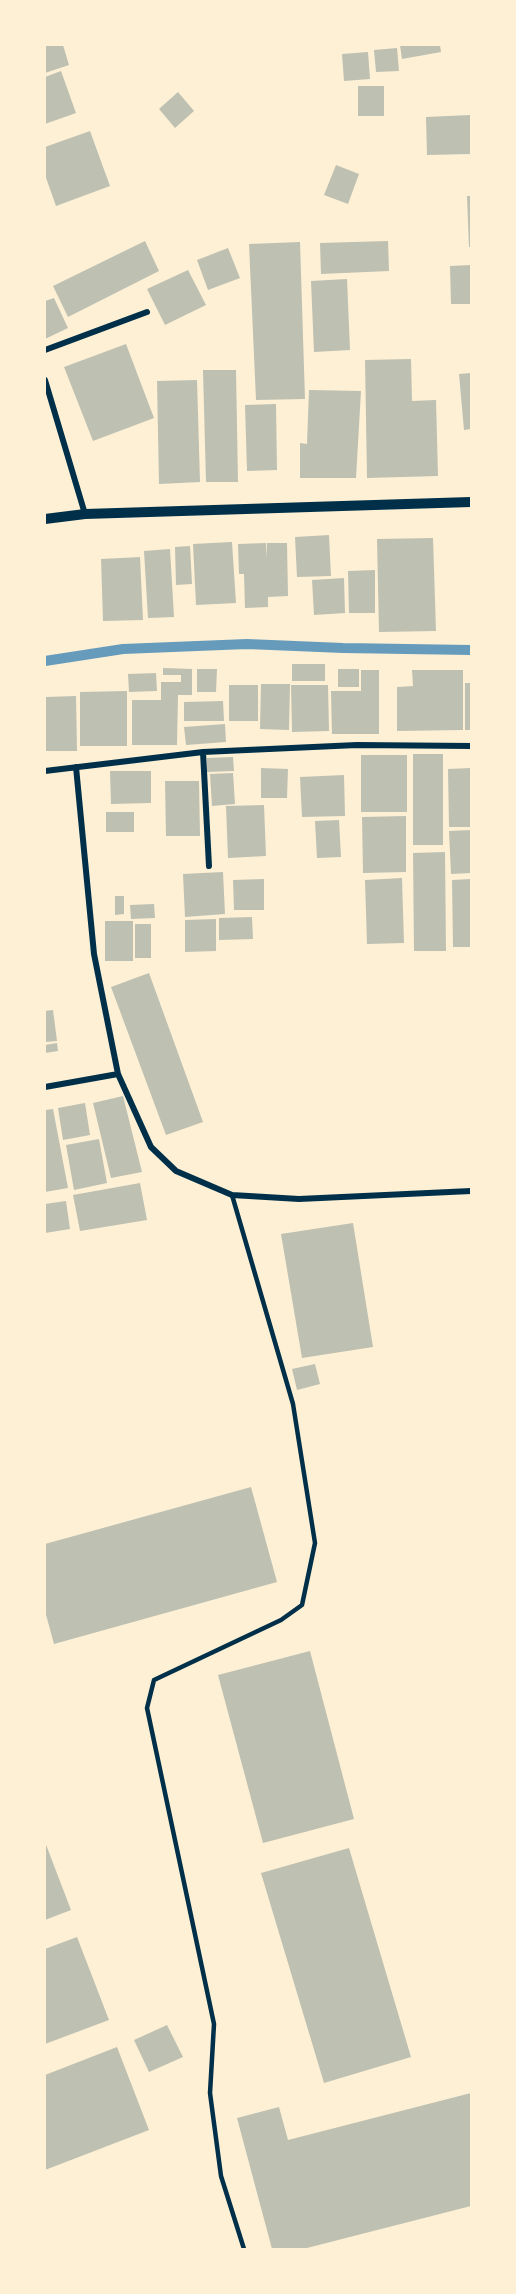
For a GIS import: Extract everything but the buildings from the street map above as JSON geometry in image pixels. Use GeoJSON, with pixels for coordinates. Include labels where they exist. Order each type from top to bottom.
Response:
{"type":"FeatureCollection","features":[{"type":"Feature","properties":{"kind":"street"},"geometry":{"type":"LineString","coordinates":[[45,350],[147,312]]}},
{"type":"Feature","properties":{"kind":"street"},"geometry":{"type":"LineString","coordinates":[[45,380],[85,514]]}},
{"type":"Feature","properties":{"kind":"street"},"geometry":{"type":"LineString","coordinates":[[45,519],[85,514],[471,502]]}},
{"type":"Feature","properties":{"kind":"street"},"geometry":{"type":"LineString","coordinates":[[45,771],[203,752],[357,745],[471,746]]}},
{"type":"Feature","properties":{"kind":"street"},"geometry":{"type":"LineString","coordinates":[[203,752],[209,866]]}},
{"type":"Feature","properties":{"kind":"street"},"geometry":{"type":"LineString","coordinates":[[76,767],[94,954],[117,1074],[151,1147],[176,1171],[232,1195],[299,1199],[471,1191]]}},
{"type":"Feature","properties":{"kind":"street"},"geometry":{"type":"LineString","coordinates":[[45,1087],[117,1074]]}},
{"type":"Feature","properties":{"kind":"lane"},"geometry":{"type":"LineString","coordinates":[[232,1195],[293,1404],[315,1543],[302,1605],[281,1620],[154,1680],[147,1708],[214,2024],[210,2093],[221,2176],[244,2249]]}},
{"type":"Feature","properties":{"kind":"waterway"},"geometry":{"type":"LineString","coordinates":[[45,661],[123,649],[247,644],[471,650]]}}]}
